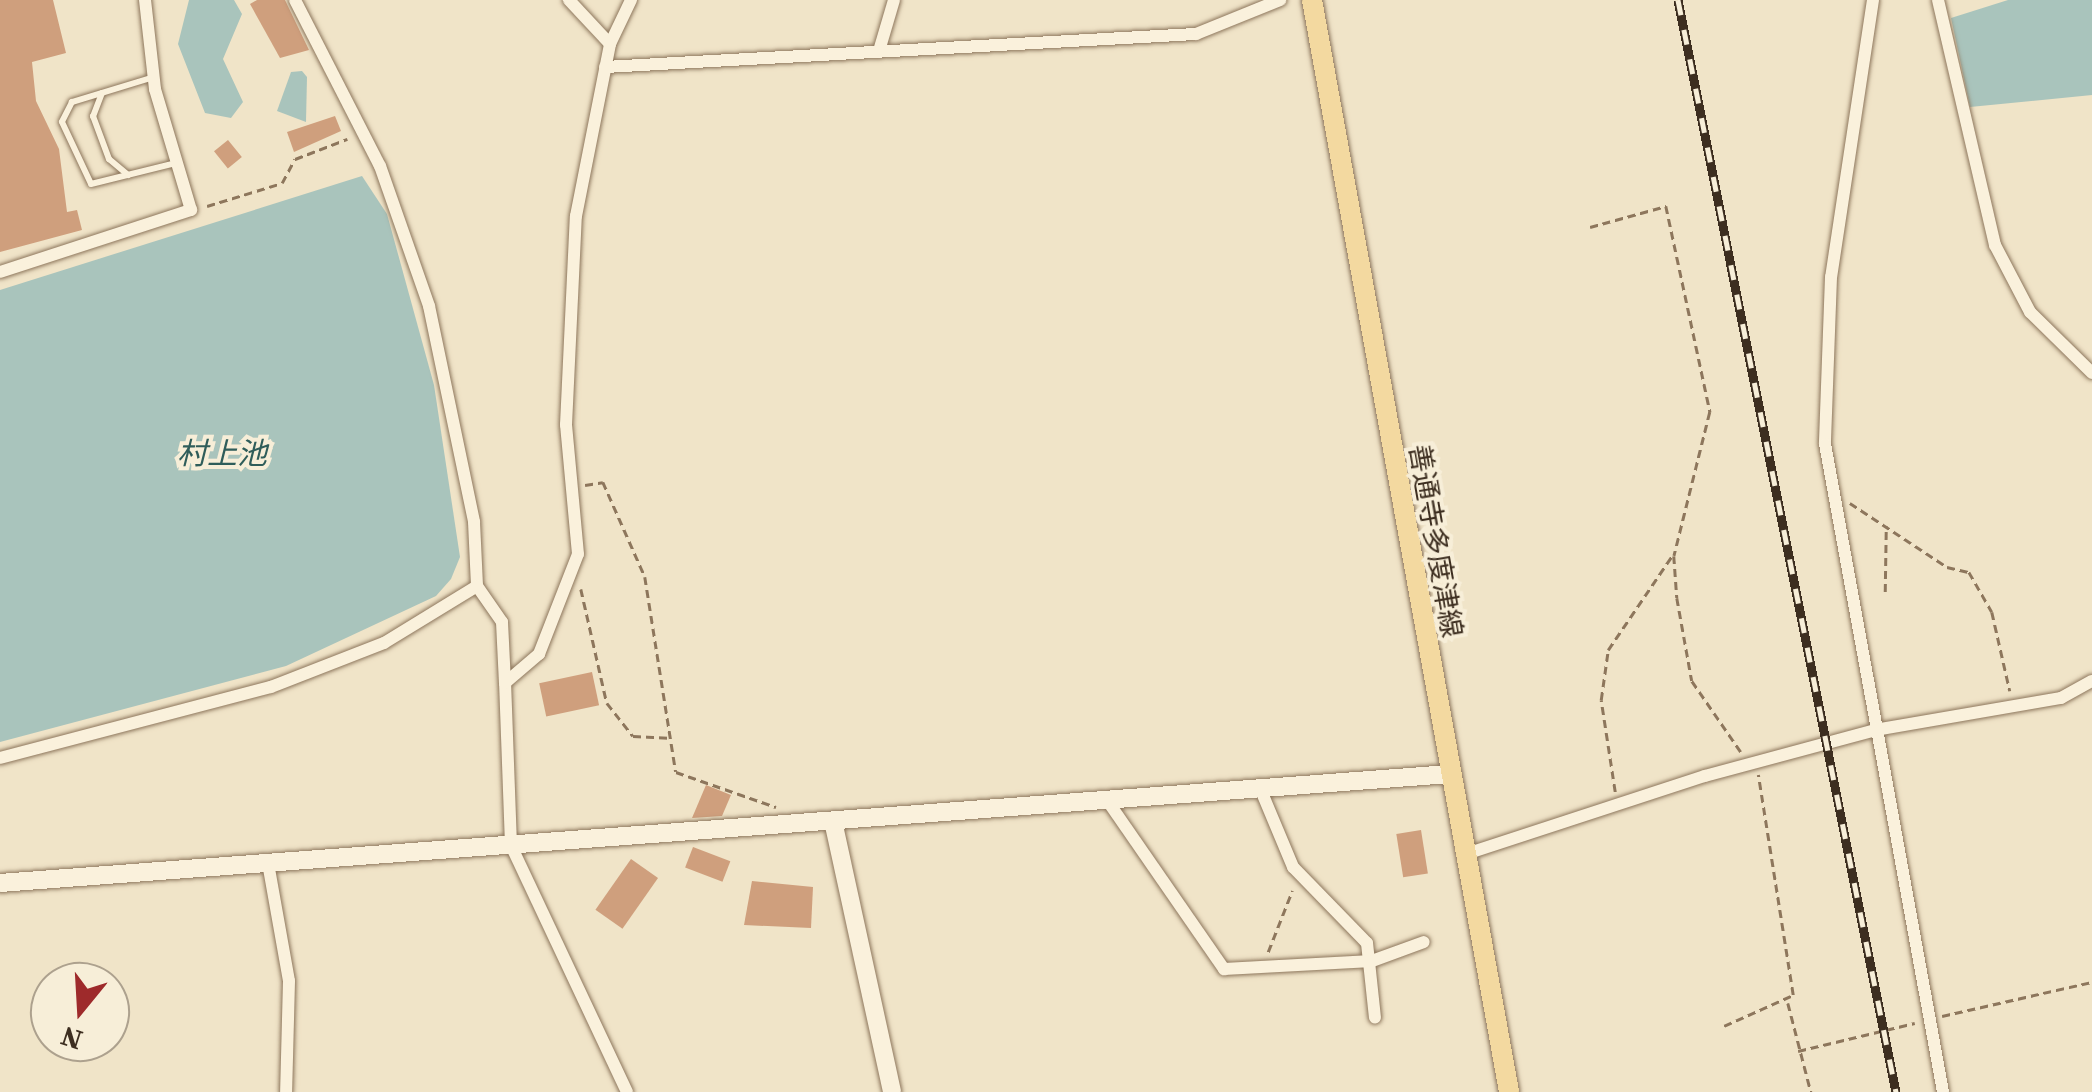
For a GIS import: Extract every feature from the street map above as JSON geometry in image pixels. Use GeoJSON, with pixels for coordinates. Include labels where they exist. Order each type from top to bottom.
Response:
{"type":"FeatureCollection","features":[{"type":"Feature","properties":{"kind":"main road","name":"善通寺多度津線"},"geometry":{"type":"LineString","coordinates":[[1312,0],[1509,1092]]}},
{"type":"Feature","properties":{"kind":"street"},"geometry":{"type":"LineString","coordinates":[[0,272],[191,210],[154,76],[145,0]]}},
{"type":"Feature","properties":{"kind":"street"},"geometry":{"type":"LineString","coordinates":[[295,0],[363,134],[433,322],[474,522],[477,586],[502,622],[512,845],[627,1092]]}},
{"type":"Feature","properties":{"kind":"street"},"geometry":{"type":"LineString","coordinates":[[568,0],[610,44]]}},
{"type":"Feature","properties":{"kind":"street"},"geometry":{"type":"LineString","coordinates":[[505,683],[539,654],[575,563],[569,299],[605,66],[610,44],[630,0]]}},
{"type":"Feature","properties":{"kind":"street"},"geometry":{"type":"LineString","coordinates":[[879,52],[894,0]]}},
{"type":"Feature","properties":{"kind":"street"},"geometry":{"type":"LineString","coordinates":[[605,66],[1196,34],[1280,0]]}},
{"type":"Feature","properties":{"kind":"street"},"geometry":{"type":"LineString","coordinates":[[1874,0],[1831,277],[1824,382],[1831,492],[1943,1092]]}},
{"type":"Feature","properties":{"kind":"street"},"geometry":{"type":"LineString","coordinates":[[1938,0],[1995,246],[2030,312],[2092,373]]}},
{"type":"Feature","properties":{"kind":"street"},"geometry":{"type":"LineString","coordinates":[[0,758],[271,687],[384,643],[477,586]]}},
{"type":"Feature","properties":{"kind":"street"},"geometry":{"type":"LineString","coordinates":[[1466,854],[1617,803],[1875,730],[2013,708],[2092,680]]}},
{"type":"Feature","properties":{"kind":"street"},"geometry":{"type":"LineString","coordinates":[[0,883],[1450,774]]}},
{"type":"Feature","properties":{"kind":"street"},"geometry":{"type":"LineString","coordinates":[[1260,788],[1295,870],[1356,926],[1372,960],[1375,1018]]}},
{"type":"Feature","properties":{"kind":"street"},"geometry":{"type":"LineString","coordinates":[[1108,800],[1211,959],[1224,969],[1372,960],[1424,942]]}},
{"type":"Feature","properties":{"kind":"street"},"geometry":{"type":"LineString","coordinates":[[834,822],[892,1092]]}},
{"type":"Feature","properties":{"kind":"street"},"geometry":{"type":"LineString","coordinates":[[268,863],[289,981],[286,1092]]}},
{"type":"Feature","properties":{"kind":"lane"},"geometry":{"type":"LineString","coordinates":[[154,76],[102,92],[63,111],[81,177],[105,184],[177,163]]}},
{"type":"Feature","properties":{"kind":"lane"},"geometry":{"type":"LineString","coordinates":[[102,92],[93,116],[109,160],[134,176]]}},
{"type":"Feature","properties":{"kind":"path"},"geometry":{"type":"LineString","coordinates":[[191,210],[282,183],[295,158],[363,134]]}},
{"type":"Feature","properties":{"kind":"path"},"geometry":{"type":"LineString","coordinates":[[1590,227],[1666,206],[1710,412],[1674,556],[1692,681],[1752,765],[1788,1001],[1811,1092]]}},
{"type":"Feature","properties":{"kind":"path"},"geometry":{"type":"LineString","coordinates":[[573,487],[603,482],[645,577],[676,772],[757,794],[788,824]]}},
{"type":"Feature","properties":{"kind":"path"},"geometry":{"type":"LineString","coordinates":[[1831,492],[1947,567],[1969,572],[1992,612],[2013,708]]}},
{"type":"Feature","properties":{"kind":"path"},"geometry":{"type":"LineString","coordinates":[[1886,524],[1886,592]]}},
{"type":"Feature","properties":{"kind":"path"},"geometry":{"type":"LineString","coordinates":[[1617,803],[1601,700],[1608,650],[1665,554],[1674,556]]}},
{"type":"Feature","properties":{"kind":"path"},"geometry":{"type":"LineString","coordinates":[[575,563],[607,703],[633,736],[668,738]]}},
{"type":"Feature","properties":{"kind":"path"},"geometry":{"type":"LineString","coordinates":[[1260,968],[1295,870]]}},
{"type":"Feature","properties":{"kind":"path"},"geometry":{"type":"LineString","coordinates":[[1798,1051],[2092,982]]}},
{"type":"Feature","properties":{"kind":"path"},"geometry":{"type":"LineString","coordinates":[[1724,1026],[1788,1001]]}},
{"type":"Feature","properties":{"kind":"water"},"geometry":{"type":"Polygon","coordinates":[[[189,0],[234,0],[242,14],[223,59],[243,102],[231,118],[205,113],[178,44],[189,0]]]}},
{"type":"Feature","properties":{"kind":"water"},"geometry":{"type":"Polygon","coordinates":[[[2008,0],[2092,0],[2092,95],[1970,107],[1951,18],[2008,0]]]}},
{"type":"Feature","properties":{"kind":"water"},"geometry":{"type":"Polygon","coordinates":[[[302,71],[307,77],[306,122],[277,111],[291,72],[302,71]]]}},
{"type":"Feature","properties":{"kind":"water","name":"村上池"},"geometry":{"type":"Polygon","coordinates":[[[362,176],[387,214],[434,385],[460,557],[451,579],[436,596],[286,666],[0,742],[0,290],[362,176]]]}},
{"type":"Feature","properties":{"kind":"building"},"geometry":{"type":"Polygon","coordinates":[[[0,0],[53,0],[66,53],[32,62],[36,101],[59,149],[67,212],[77,210],[82,230],[0,252],[0,0]]]}},
{"type":"Feature","properties":{"kind":"building"},"geometry":{"type":"Polygon","coordinates":[[[257,0],[285,0],[309,50],[280,58],[250,4],[257,0]]]}},
{"type":"Feature","properties":{"kind":"building"},"geometry":{"type":"Polygon","coordinates":[[[335,116],[341,131],[294,152],[287,132],[335,116]]]}},
{"type":"Feature","properties":{"kind":"building"},"geometry":{"type":"Polygon","coordinates":[[[228,140],[242,157],[228,168],[214,151],[228,140]]]}},
{"type":"Feature","properties":{"kind":"building"},"geometry":{"type":"Polygon","coordinates":[[[592,672],[599,705],[546,716],[539,683],[592,672]]]}},
{"type":"Feature","properties":{"kind":"building"},"geometry":{"type":"Polygon","coordinates":[[[706,785],[731,795],[722,816],[692,818],[706,785]]]}},
{"type":"Feature","properties":{"kind":"building"},"geometry":{"type":"Polygon","coordinates":[[[1421,830],[1428,873],[1403,877],[1396,834],[1421,830]]]}},
{"type":"Feature","properties":{"kind":"building"},"geometry":{"type":"Polygon","coordinates":[[[693,847],[730,861],[722,882],[685,868],[693,847]]]}},
{"type":"Feature","properties":{"kind":"building"},"geometry":{"type":"Polygon","coordinates":[[[631,859],[658,878],[622,929],[595,910],[631,859]]]}},
{"type":"Feature","properties":{"kind":"building"},"geometry":{"type":"Polygon","coordinates":[[[752,881],[813,887],[811,928],[744,925],[752,881]]]}},
{"type":"Feature","properties":{"kind":"railway"},"geometry":{"type":"LineString","coordinates":[[1678,0],[1896,1092]]}}]}
